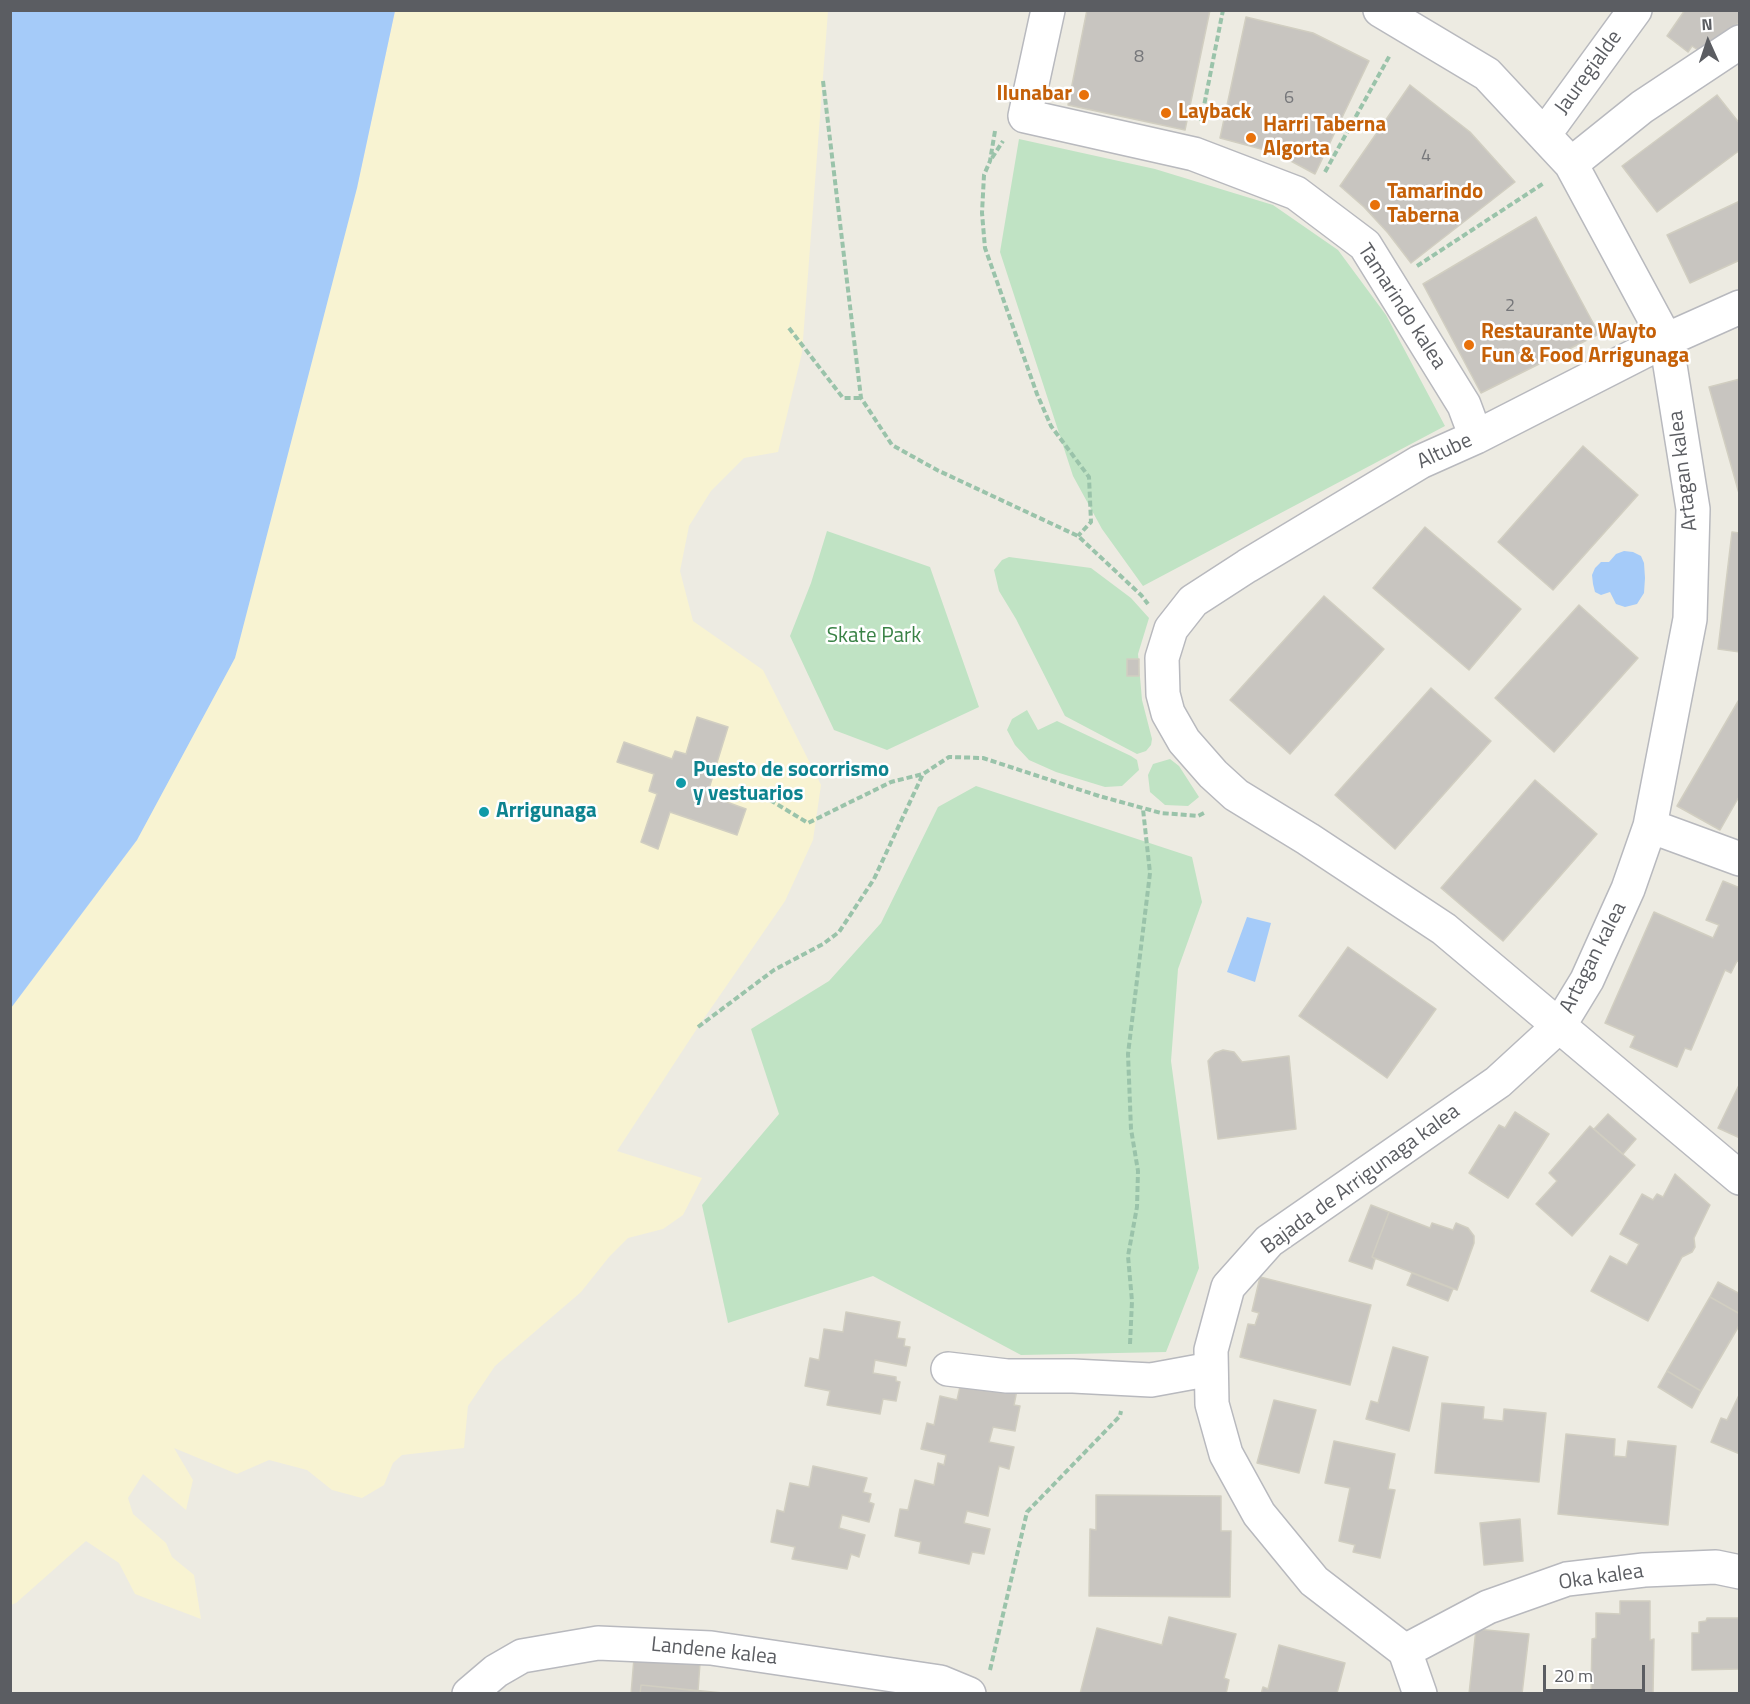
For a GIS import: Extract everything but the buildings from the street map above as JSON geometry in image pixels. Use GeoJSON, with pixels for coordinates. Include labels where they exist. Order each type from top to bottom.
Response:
{"type":"FeatureCollection","features":[{"type":"Feature","properties":{"kind":"street","name":"Tamarindo kalea"},"geometry":{"type":"LineString","coordinates":[[1048,10],[1025,116],[1194,154],[1296,193],[1365,245],[1464,405],[1476,437]]}},
{"type":"Feature","properties":{"kind":"street","name":"Artagan kalea"},"geometry":{"type":"LineString","coordinates":[[1380,10],[1487,74],[1570,164],[1666,339],[1693,508],[1690,619],[1650,826],[1629,889],[1587,980],[1559,1026]]}},
{"type":"Feature","properties":{"kind":"street","name":"Jauregialde"},"geometry":{"type":"LineString","coordinates":[[1544,135],[1635,10]]}},
{"type":"Feature","properties":{"kind":"street"},"geometry":{"type":"LineString","coordinates":[[1570,164],[1642,107],[1740,42]]}},
{"type":"Feature","properties":{"kind":"street","name":"Altube"},"geometry":{"type":"LineString","coordinates":[[1171,629],[1193,601],[1420,462],[1476,437],[1666,339],[1740,307]]}},
{"type":"Feature","properties":{"kind":"street"},"geometry":{"type":"LineString","coordinates":[[1171,629],[1162,658],[1163,694],[1168,713],[1184,741],[1213,774],[1236,795],[1308,839],[1444,929],[1740,1178]]}},
{"type":"Feature","properties":{"kind":"street"},"geometry":{"type":"LineString","coordinates":[[1650,826],[1740,859]]}},
{"type":"Feature","properties":{"kind":"street","name":"Bajada de Arrigunaga kalea"},"geometry":{"type":"LineString","coordinates":[[1405,1651],[1314,1581],[1259,1514],[1226,1454],[1212,1404],[1211,1350],[1228,1287],[1269,1241],[1498,1082],[1559,1026]]}},
{"type":"Feature","properties":{"kind":"street"},"geometry":{"type":"LineString","coordinates":[[948,1369],[1007,1376],[1151,1380],[1211,1369]]}},
{"type":"Feature","properties":{"kind":"street","name":"Oka kalea"},"geometry":{"type":"LineString","coordinates":[[1405,1651],[1488,1607],[1566,1579],[1644,1570],[1716,1567],[1740,1572]]}},
{"type":"Feature","properties":{"kind":"street","name":"Landene kalea"},"geometry":{"type":"LineString","coordinates":[[469,1694],[496,1671],[522,1656],[598,1643],[711,1648],[958,1685]]}},
{"type":"Feature","properties":{"kind":"street"},"geometry":{"type":"LineString","coordinates":[[1405,1651],[1420,1694]]}},
{"type":"Feature","properties":{"kind":"path"},"geometry":{"type":"LineString","coordinates":[[1205,104],[1223,10]]}},
{"type":"Feature","properties":{"kind":"path"},"geometry":{"type":"LineString","coordinates":[[823,81],[861,398],[892,445],[937,470],[1078,536],[1141,595],[1160,621],[1171,629]]}},
{"type":"Feature","properties":{"kind":"path"},"geometry":{"type":"LineString","coordinates":[[1336,153],[1374,82]]}},
{"type":"Feature","properties":{"kind":"path"},"geometry":{"type":"LineString","coordinates":[[990,161],[984,175],[982,213],[985,248],[1037,394],[1051,426],[1089,477],[1091,522],[1078,536]]}},
{"type":"Feature","properties":{"kind":"path"},"geometry":{"type":"LineString","coordinates":[[1437,255],[1532,191]]}},
{"type":"Feature","properties":{"kind":"path"},"geometry":{"type":"LineString","coordinates":[[789,328],[843,398],[861,398]]}},
{"type":"Feature","properties":{"kind":"path"},"geometry":{"type":"LineString","coordinates":[[770,800],[808,823],[891,782],[923,774],[949,757],[983,758],[1161,813],[1198,816],[1217,808],[1236,795]]}},
{"type":"Feature","properties":{"kind":"path"},"geometry":{"type":"LineString","coordinates":[[698,1027],[774,970],[823,944],[839,932],[874,879],[923,774]]}},
{"type":"Feature","properties":{"kind":"path"},"geometry":{"type":"LineString","coordinates":[[958,1685],[1027,1512],[1120,1416],[1129,1389],[1132,1301],[1128,1256],[1137,1207],[1138,1171],[1131,1129],[1128,1054],[1150,873],[1143,808]]}},
{"type":"Feature","properties":{"kind":"green space"},"geometry":{"type":"Polygon","coordinates":[[[1019,139],[1155,169],[1273,205],[1338,250],[1386,315],[1445,426],[1143,586],[1102,529],[1073,476],[1000,252],[1019,139]]]}},
{"type":"Feature","properties":{"kind":"green space","name":"Skate Park"},"geometry":{"type":"Polygon","coordinates":[[[827,531],[930,567],[979,707],[887,750],[834,730],[790,636],[811,583],[827,531]]]}},
{"type":"Feature","properties":{"kind":"green space"},"geometry":{"type":"Polygon","coordinates":[[[1009,557],[1091,568],[1131,598],[1149,618],[1138,654],[1142,700],[1152,739],[1146,751],[1137,754],[1065,716],[1016,619],[999,591],[994,570],[1002,560],[1009,557]]]}},
{"type":"Feature","properties":{"kind":"green space"},"geometry":{"type":"Polygon","coordinates":[[[1027,710],[1038,730],[1057,721],[1131,756],[1137,760],[1139,770],[1122,786],[1105,787],[1056,772],[1029,760],[1015,745],[1007,730],[1012,719],[1027,710]]]}},
{"type":"Feature","properties":{"kind":"green space"},"geometry":{"type":"Polygon","coordinates":[[[1170,759],[1179,766],[1199,797],[1188,806],[1165,805],[1150,792],[1148,775],[1153,764],[1170,759]]]}},
{"type":"Feature","properties":{"kind":"green space"},"geometry":{"type":"Polygon","coordinates":[[[976,786],[1192,857],[1202,902],[1178,969],[1171,1061],[1199,1268],[1166,1352],[1021,1355],[873,1276],[728,1323],[702,1205],[779,1114],[751,1029],[829,981],[881,923],[938,807],[976,786]]]}},
{"type":"Feature","properties":{"kind":"sand","name":"Arrigunaga"},"geometry":{"type":"Polygon","coordinates":[[[395,11],[828,11],[802,353],[778,452],[744,458],[711,491],[689,526],[680,571],[693,621],[763,670],[821,785],[813,840],[785,901],[698,1027],[617,1151],[702,1178],[683,1215],[663,1229],[628,1238],[609,1257],[581,1292],[495,1366],[468,1406],[464,1448],[402,1455],[393,1463],[384,1485],[362,1498],[332,1490],[307,1470],[269,1460],[237,1474],[174,1448],[193,1480],[186,1510],[143,1474],[128,1498],[133,1514],[166,1543],[172,1557],[194,1575],[201,1619],[135,1594],[119,1563],[86,1541],[11,1605],[10,1008],[137,840],[357,188],[395,11]]]}},
{"type":"Feature","properties":{"kind":"water"},"geometry":{"type":"Polygon","coordinates":[[[11,10],[395,11],[357,188],[235,658],[137,840],[11,1008],[11,10]]]}},
{"type":"Feature","properties":{"kind":"water"},"geometry":{"type":"Polygon","coordinates":[[[1624,551],[1641,556],[1645,578],[1644,593],[1637,604],[1625,607],[1616,604],[1610,592],[1601,595],[1595,592],[1592,575],[1601,562],[1609,562],[1616,554],[1624,551]]]}},
{"type":"Feature","properties":{"kind":"water"},"geometry":{"type":"Polygon","coordinates":[[[1247,917],[1271,923],[1255,982],[1227,972],[1247,917]]]}},
{"type":"Feature","properties":{"kind":"place","name":"Ilunabar"},"geometry":{"type":"Point","coordinates":[1084,95]}},
{"type":"Feature","properties":{"kind":"place","name":"Layback"},"geometry":{"type":"Point","coordinates":[1166,113]}},
{"type":"Feature","properties":{"kind":"place","name":"Harri Taberna Algorta"},"geometry":{"type":"Point","coordinates":[1251,138]}},
{"type":"Feature","properties":{"kind":"place","name":"Tamarindo Taberna"},"geometry":{"type":"Point","coordinates":[1375,205]}},
{"type":"Feature","properties":{"kind":"place","name":"Restaurante Wayto Fun & Food Arrigunaga"},"geometry":{"type":"Point","coordinates":[1469,345]}},
{"type":"Feature","properties":{"kind":"place","name":"Puesto de socorrismo y vestuarios"},"geometry":{"type":"Point","coordinates":[681,783]}},
{"type":"Feature","properties":{"kind":"place","name":"Arrigunaga"},"geometry":{"type":"Point","coordinates":[484,812]}}]}
